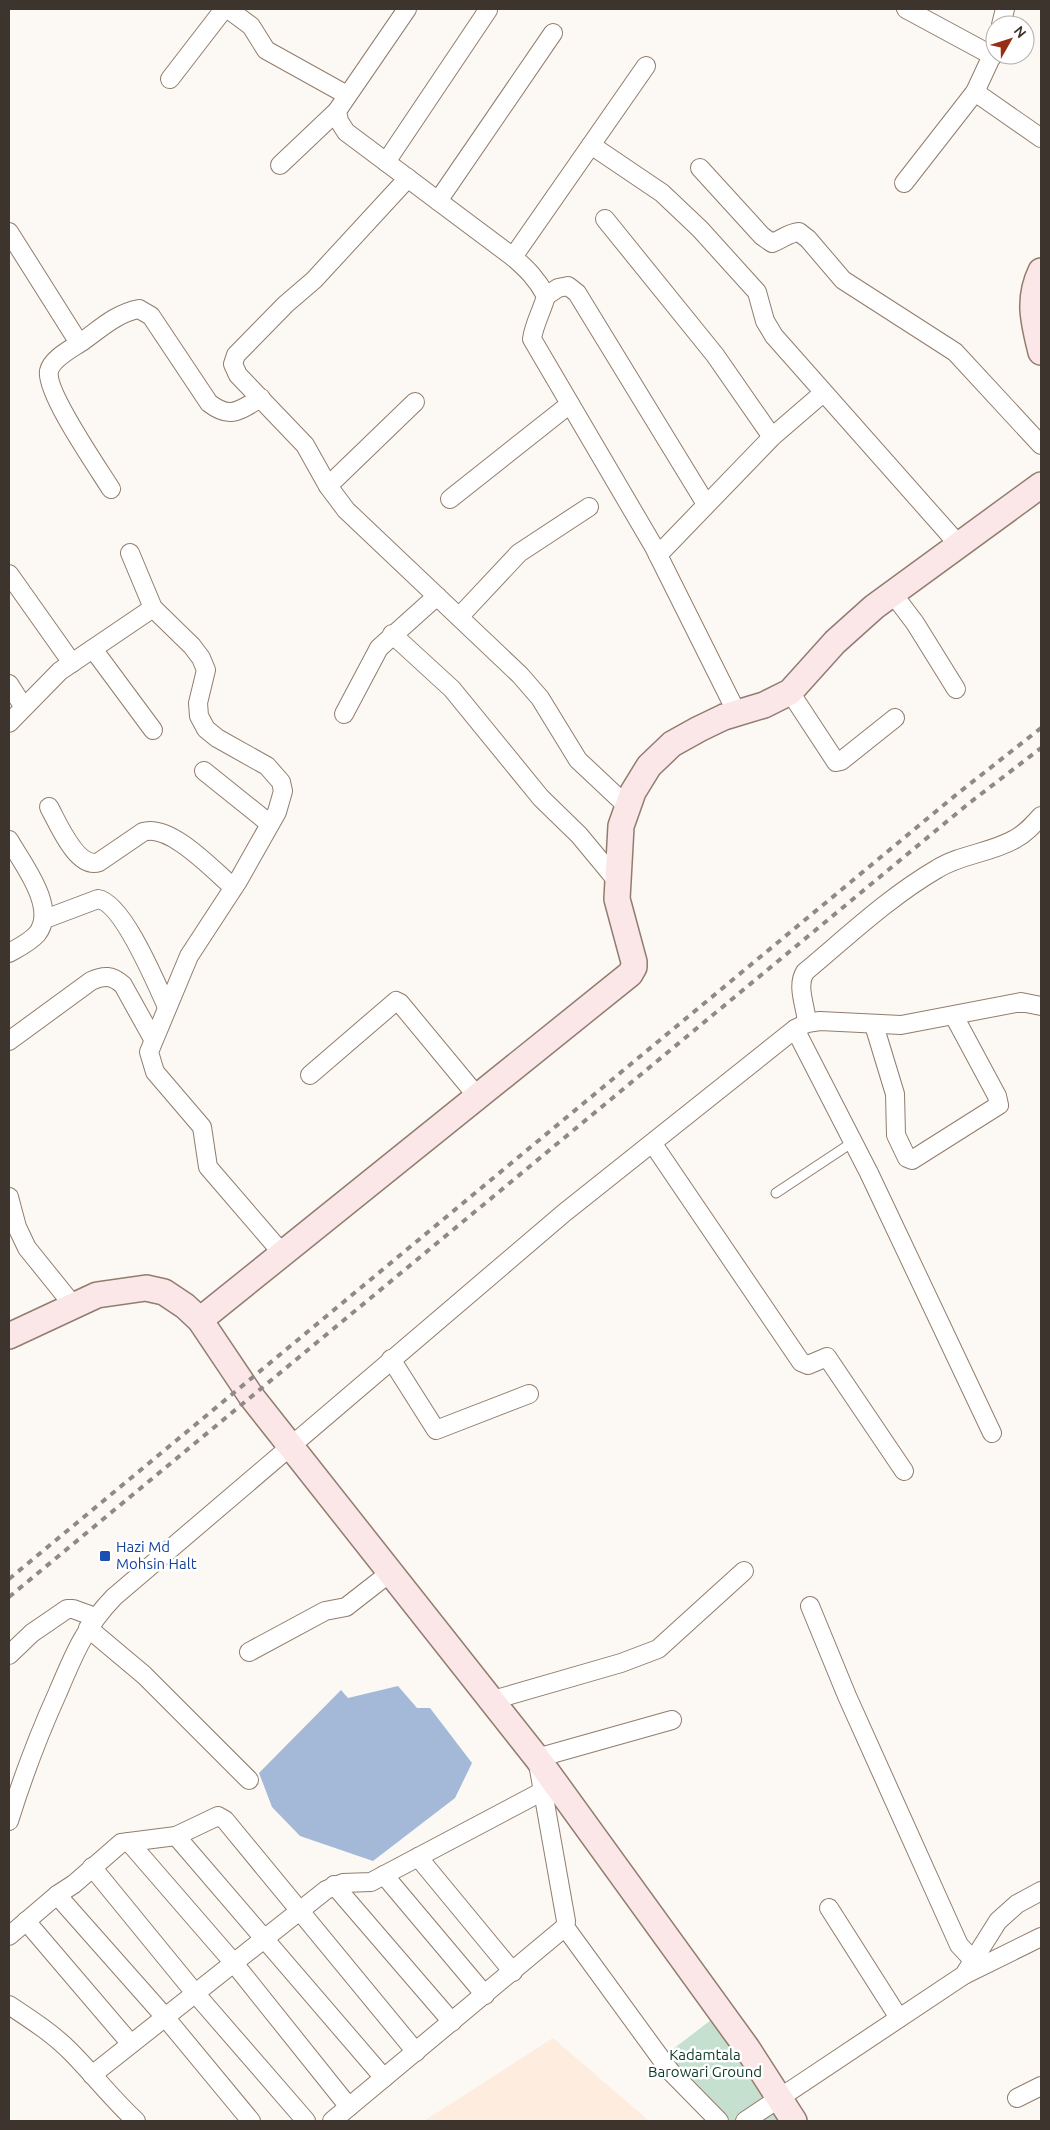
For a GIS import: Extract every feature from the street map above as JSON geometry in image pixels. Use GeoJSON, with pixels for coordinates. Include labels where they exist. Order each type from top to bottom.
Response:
{"type":"FeatureCollection","features":[{"type":"Feature","properties":{"kind":"street"},"geometry":{"type":"LineString","coordinates":[[170,79],[224,9]]}},
{"type":"Feature","properties":{"kind":"street"},"geometry":{"type":"LineString","coordinates":[[228,9],[250,26],[266,50],[347,95]]}},
{"type":"Feature","properties":{"kind":"street"},"geometry":{"type":"LineString","coordinates":[[280,164],[337,111],[407,9]]}},
{"type":"Feature","properties":{"kind":"street"},"geometry":{"type":"LineString","coordinates":[[906,9],[985,48]]}},
{"type":"Feature","properties":{"kind":"street"},"geometry":{"type":"LineString","coordinates":[[386,162],[488,10]]}},
{"type":"Feature","properties":{"kind":"street"},"geometry":{"type":"LineString","coordinates":[[438,201],[553,33]]}},
{"type":"Feature","properties":{"kind":"street"},"geometry":{"type":"LineString","coordinates":[[904,183],[976,92],[988,65]]}},
{"type":"Feature","properties":{"kind":"street"},"geometry":{"type":"LineString","coordinates":[[513,258],[646,66]]}},
{"type":"Feature","properties":{"kind":"street"},"geometry":{"type":"LineString","coordinates":[[976,92],[1041,138]]}},
{"type":"Feature","properties":{"kind":"street"},"geometry":{"type":"LineString","coordinates":[[337,111],[339,121],[346,132],[528,270],[546,296]]}},
{"type":"Feature","properties":{"kind":"street"},"geometry":{"type":"LineString","coordinates":[[591,145],[662,194],[700,229],[757,292],[765,321],[774,336],[959,545]]}},
{"type":"Feature","properties":{"kind":"street"},"geometry":{"type":"LineString","coordinates":[[700,168],[762,236],[772,243],[780,240],[788,233],[799,232],[808,239],[843,280],[955,352],[1041,445]]}},
{"type":"Feature","properties":{"kind":"street"},"geometry":{"type":"LineString","coordinates":[[408,178],[314,280],[286,304],[236,355],[232,364],[238,375],[305,444],[328,486],[346,510],[369,534],[459,616],[540,698],[578,760],[628,807]]}},
{"type":"Feature","properties":{"kind":"street"},"geometry":{"type":"LineString","coordinates":[[605,219],[715,355],[772,437]]}},
{"type":"Feature","properties":{"kind":"street"},"geometry":{"type":"LineString","coordinates":[[9,232],[79,344]]}},
{"type":"Feature","properties":{"kind":"street"},"geometry":{"type":"LineString","coordinates":[[706,504],[577,293],[568,286],[558,288],[546,296],[542,312],[533,328],[532,339],[658,555],[737,713]]}},
{"type":"Feature","properties":{"kind":"street"},"geometry":{"type":"LineString","coordinates":[[1039,286],[1032,314],[1041,352]]}},
{"type":"Feature","properties":{"kind":"street"},"geometry":{"type":"LineString","coordinates":[[111,489],[58,402],[48,381],[50,369],[58,358],[124,312],[139,309],[151,316],[209,403],[220,412],[233,413],[260,398]]}},
{"type":"Feature","properties":{"kind":"street"},"geometry":{"type":"LineString","coordinates":[[658,555],[772,437],[823,393]]}},
{"type":"Feature","properties":{"kind":"street"},"geometry":{"type":"LineString","coordinates":[[328,486],[415,402]]}},
{"type":"Feature","properties":{"kind":"street"},"geometry":{"type":"LineString","coordinates":[[450,499],[570,404]]}},
{"type":"Feature","properties":{"kind":"street"},"geometry":{"type":"LineString","coordinates":[[200,1320],[630,974],[634,967],[617,899],[621,826],[633,792],[650,766],[672,744],[724,717],[764,705],[790,692],[835,642],[893,594],[1041,485]]}},
{"type":"Feature","properties":{"kind":"street"},"geometry":{"type":"LineString","coordinates":[[459,616],[519,553],[589,507]]}},
{"type":"Feature","properties":{"kind":"street"},"geometry":{"type":"LineString","coordinates":[[130,553],[154,608],[192,646],[201,658],[206,670],[198,704],[199,716],[206,729],[217,738],[267,766],[281,782],[283,791],[281,801],[270,824],[234,887],[189,956],[149,1052],[155,1072],[202,1127],[208,1167],[282,1254]]}},
{"type":"Feature","properties":{"kind":"street"},"geometry":{"type":"LineString","coordinates":[[9,574],[72,663]]}},
{"type":"Feature","properties":{"kind":"street"},"geometry":{"type":"LineString","coordinates":[[893,594],[915,623],[956,689]]}},
{"type":"Feature","properties":{"kind":"street"},"geometry":{"type":"LineString","coordinates":[[344,714],[379,648],[392,634],[438,596]]}},
{"type":"Feature","properties":{"kind":"street"},"geometry":{"type":"LineString","coordinates":[[9,723],[60,671],[154,608]]}},
{"type":"Feature","properties":{"kind":"street"},"geometry":{"type":"LineString","coordinates":[[392,634],[452,689],[541,798],[579,835],[618,882]]}},
{"type":"Feature","properties":{"kind":"street"},"geometry":{"type":"LineString","coordinates":[[93,649],[153,730]]}},
{"type":"Feature","properties":{"kind":"street"},"geometry":{"type":"LineString","coordinates":[[9,684],[24,706]]}},
{"type":"Feature","properties":{"kind":"street"},"geometry":{"type":"LineString","coordinates":[[790,692],[834,759],[838,762],[895,718]]}},
{"type":"Feature","properties":{"kind":"street"},"geometry":{"type":"LineString","coordinates":[[204,771],[270,824]]}},
{"type":"Feature","properties":{"kind":"street"},"geometry":{"type":"LineString","coordinates":[[49,807],[68,840],[86,862],[93,864],[99,862],[150,829],[168,834],[174,838],[234,887]]}},
{"type":"Feature","properties":{"kind":"street"},"geometry":{"type":"LineString","coordinates":[[992,1433],[853,1142],[801,1026],[801,979],[805,972],[888,905],[938,868],[967,855],[1014,840],[1029,830],[1041,816]]}},
{"type":"Feature","properties":{"kind":"street"},"geometry":{"type":"LineString","coordinates":[[9,840],[38,892],[45,919]]}},
{"type":"Feature","properties":{"kind":"street"},"geometry":{"type":"LineString","coordinates":[[9,953],[36,935],[45,919],[98,899],[111,905],[141,952],[167,1007]]}},
{"type":"Feature","properties":{"kind":"street"},"geometry":{"type":"LineString","coordinates":[[9,1041],[91,981],[109,976],[116,978],[123,985],[154,1039]]}},
{"type":"Feature","properties":{"kind":"street"},"geometry":{"type":"LineString","coordinates":[[310,1075],[396,1001],[400,1003],[477,1096]]}},
{"type":"Feature","properties":{"kind":"street"},"geometry":{"type":"LineString","coordinates":[[9,1821],[41,1730],[91,1623],[114,1597],[564,1213],[801,1026],[820,1021],[901,1025],[1021,1002],[1041,1006]]}},
{"type":"Feature","properties":{"kind":"street"},"geometry":{"type":"LineString","coordinates":[[874,1025],[895,1094],[896,1135],[907,1158],[912,1160],[999,1105],[997,1096],[954,1016]]}},
{"type":"Feature","properties":{"kind":"street"},"geometry":{"type":"LineString","coordinates":[[653,1144],[801,1362],[808,1365],[827,1357],[904,1472]]}},
{"type":"Feature","properties":{"kind":"street"},"geometry":{"type":"LineString","coordinates":[[9,1197],[16,1227],[27,1248],[73,1305]]}},
{"type":"Feature","properties":{"kind":"street"},"geometry":{"type":"LineString","coordinates":[[9,1336],[97,1295],[146,1288],[164,1292],[185,1306],[200,1320],[251,1396],[537,1758],[741,2040],[794,2121]]}},
{"type":"Feature","properties":{"kind":"street"},"geometry":{"type":"LineString","coordinates":[[391,1359],[436,1430],[529,1394]]}},
{"type":"Feature","properties":{"kind":"street"},"geometry":{"type":"LineString","coordinates":[[249,1652],[325,1611],[346,1608],[391,1572]]}},
{"type":"Feature","properties":{"kind":"street"},"geometry":{"type":"LineString","coordinates":[[493,1700],[621,1663],[658,1649],[744,1572]]}},
{"type":"Feature","properties":{"kind":"street"},"geometry":{"type":"LineString","coordinates":[[810,1606],[847,1696],[968,1968]]}},
{"type":"Feature","properties":{"kind":"street"},"geometry":{"type":"LineString","coordinates":[[9,1655],[32,1633],[67,1609],[73,1609],[91,1623],[157,1687],[249,1780]]}},
{"type":"Feature","properties":{"kind":"street"},"geometry":{"type":"LineString","coordinates":[[537,1758],[672,1720]]}},
{"type":"Feature","properties":{"kind":"street"},"geometry":{"type":"LineString","coordinates":[[332,2121],[565,1927],[566,1920],[537,1758]]}},
{"type":"Feature","properties":{"kind":"street"},"geometry":{"type":"LineString","coordinates":[[92,2075],[233,1962],[334,1885],[367,1883],[543,1791]]}},
{"type":"Feature","properties":{"kind":"street"},"geometry":{"type":"LineString","coordinates":[[9,1936],[57,1895],[65,1891],[116,1845],[176,1836],[218,1816],[225,1820],[301,1910],[416,2052]]}},
{"type":"Feature","properties":{"kind":"street"},"geometry":{"type":"LineString","coordinates":[[176,1836],[384,2078]]}},
{"type":"Feature","properties":{"kind":"street"},"geometry":{"type":"LineString","coordinates":[[129,1842],[233,1962],[349,2107]]}},
{"type":"Feature","properties":{"kind":"street"},"geometry":{"type":"LineString","coordinates":[[418,1857],[513,1972]]}},
{"type":"Feature","properties":{"kind":"street"},"geometry":{"type":"LineString","coordinates":[[92,1867],[195,1993],[306,2121]]}},
{"type":"Feature","properties":{"kind":"street"},"geometry":{"type":"LineString","coordinates":[[384,1875],[484,1995]]}},
{"type":"Feature","properties":{"kind":"street"},"geometry":{"type":"LineString","coordinates":[[334,1885],[452,2022]]}},
{"type":"Feature","properties":{"kind":"street"},"geometry":{"type":"LineString","coordinates":[[968,1968],[998,1921],[1016,1904],[1041,1891]]}},
{"type":"Feature","properties":{"kind":"street"},"geometry":{"type":"LineString","coordinates":[[57,1895],[165,2017],[251,2121]]}},
{"type":"Feature","properties":{"kind":"street"},"geometry":{"type":"LineString","coordinates":[[829,1908],[900,2018]]}},
{"type":"Feature","properties":{"kind":"street"},"geometry":{"type":"LineString","coordinates":[[26,1921],[131,2044]]}},
{"type":"Feature","properties":{"kind":"street"},"geometry":{"type":"LineString","coordinates":[[565,1927],[670,2070],[719,2121]]}},
{"type":"Feature","properties":{"kind":"street"},"geometry":{"type":"LineString","coordinates":[[745,2121],[900,2018],[968,1968],[1041,1937]]}},
{"type":"Feature","properties":{"kind":"street"},"geometry":{"type":"LineString","coordinates":[[9,2005],[41,2026],[70,2050],[126,2119]]}},
{"type":"Feature","properties":{"kind":"street"},"geometry":{"type":"LineString","coordinates":[[1017,2098],[1041,2086]]}},
{"type":"Feature","properties":{"kind":"lane"},"geometry":{"type":"LineString","coordinates":[[776,1193],[853,1142]]}},
{"type":"Feature","properties":{"kind":"shaded area"},"geometry":{"type":"Polygon","coordinates":[[[553,2038],[649,2121],[424,2121],[553,2038]]]}},
{"type":"Feature","properties":{"kind":"green space","name":"Kadamtala Barowari Ground"},"geometry":{"type":"Polygon","coordinates":[[[711,2020],[784,2121],[723,2121],[660,2059],[711,2020]]]}},
{"type":"Feature","properties":{"kind":"water"},"geometry":{"type":"Polygon","coordinates":[[[398,1686],[417,1708],[430,1708],[472,1763],[455,1798],[373,1861],[300,1836],[272,1807],[259,1773],[341,1690],[348,1698],[398,1686]]]}},
{"type":"Feature","properties":{"kind":"railway"},"geometry":{"type":"LineString","coordinates":[[9,1579],[957,794],[1041,728]]}},
{"type":"Feature","properties":{"kind":"railway"},"geometry":{"type":"LineString","coordinates":[[9,1597],[968,804],[1041,748]]}},
{"type":"Feature","properties":{"kind":"place","name":"Hazi Md Mohsin Halt"},"geometry":{"type":"Point","coordinates":[105,1556]}}]}
